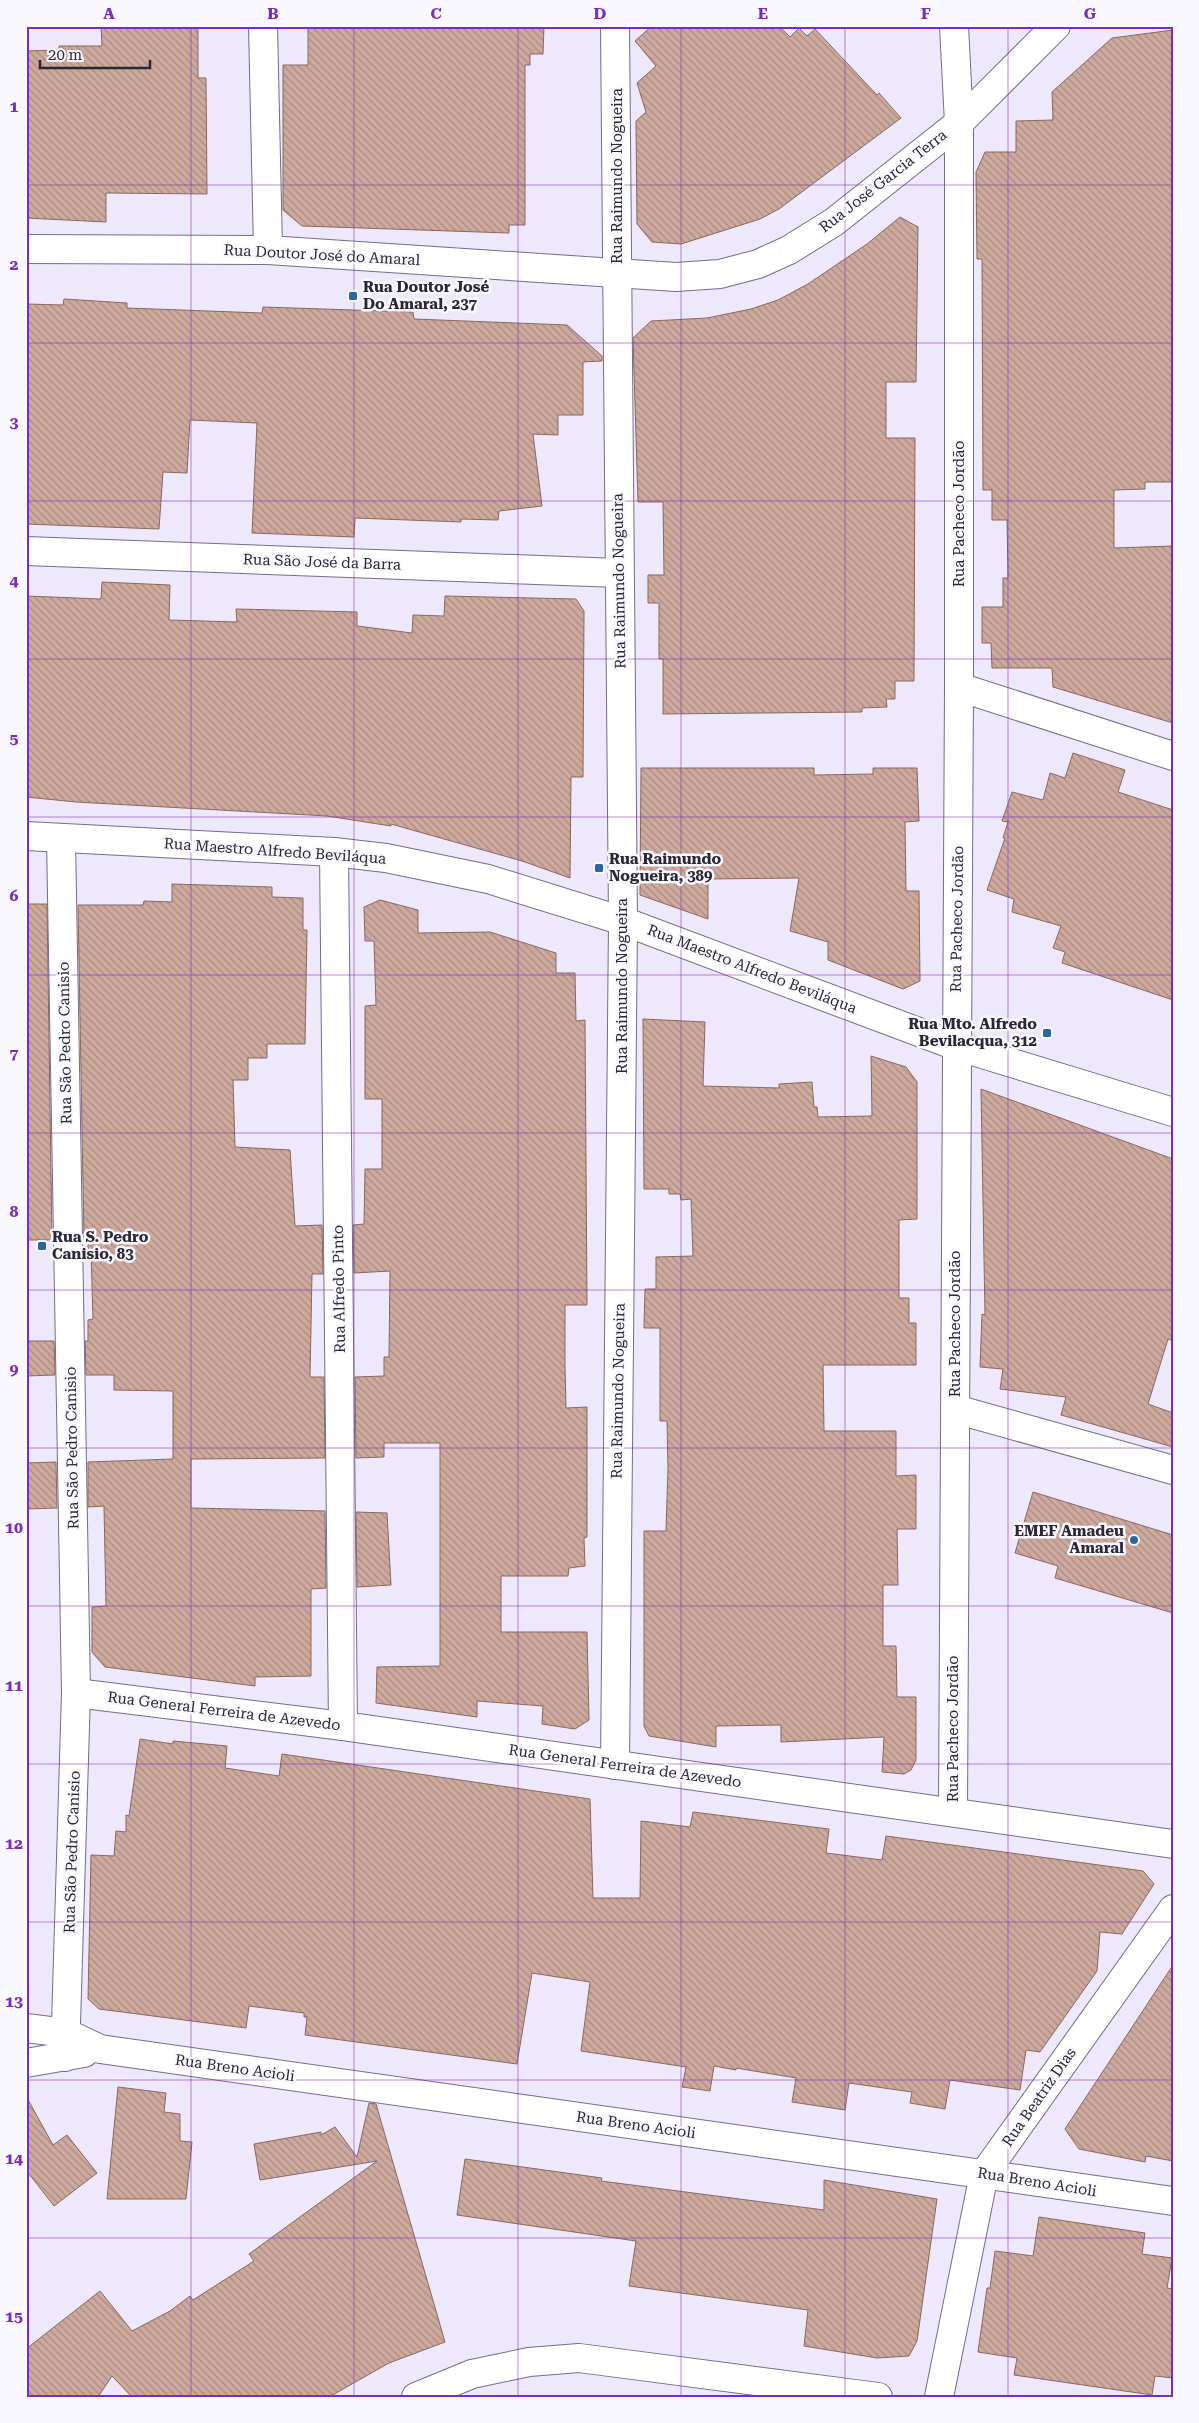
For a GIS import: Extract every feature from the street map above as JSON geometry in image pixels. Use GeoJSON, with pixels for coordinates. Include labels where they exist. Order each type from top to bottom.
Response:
{"type":"FeatureCollection","features":[{"type":"Feature","properties":{"kind":"street"},"geometry":{"type":"LineString","coordinates":[[263,26],[268,250]]}},
{"type":"Feature","properties":{"kind":"street","name":"Rua Pacheco Jordão"},"geometry":{"type":"LineString","coordinates":[[953,1812],[959,687],[959,123],[954,26]]}},
{"type":"Feature","properties":{"kind":"street","name":"Rua José Garcia Terra"},"geometry":{"type":"LineString","coordinates":[[617,272],[676,277],[720,274],[758,264],[789,250],[834,222],[959,123],[1056,26]]}},
{"type":"Feature","properties":{"kind":"street","name":"Rua Raimundo Nogueira"},"geometry":{"type":"LineString","coordinates":[[615,1765],[623,921],[617,272],[619,29]]}},
{"type":"Feature","properties":{"kind":"street","name":"Rua Doutor José do Amaral"},"geometry":{"type":"LineString","coordinates":[[26,250],[268,250],[617,272]]}},
{"type":"Feature","properties":{"kind":"street","name":"Rua São José da Barra"},"geometry":{"type":"LineString","coordinates":[[26,551],[619,573]]}},
{"type":"Feature","properties":{"kind":"street"},"geometry":{"type":"LineString","coordinates":[[959,687],[1173,756]]}},
{"type":"Feature","properties":{"kind":"street","name":"Rua Maestro Alfredo Beviláqua"},"geometry":{"type":"LineString","coordinates":[[26,836],[334,852],[386,858],[488,879],[623,921],[956,1046],[1173,1112]]}},
{"type":"Feature","properties":{"kind":"street","name":"Rua São Pedro Canisio"},"geometry":{"type":"LineString","coordinates":[[61,838],[76,1693],[66,2045]]}},
{"type":"Feature","properties":{"kind":"street","name":"Rua Alfredo Pinto"},"geometry":{"type":"LineString","coordinates":[[334,852],[343,1726]]}},
{"type":"Feature","properties":{"kind":"street"},"geometry":{"type":"LineString","coordinates":[[955,1410],[1173,1470]]}},
{"type":"Feature","properties":{"kind":"street","name":"Rua General Ferreira de Azevedo"},"geometry":{"type":"LineString","coordinates":[[76,1693],[343,1726],[1173,1844]]}},
{"type":"Feature","properties":{"kind":"street","name":"Rua Beatriz Dias"},"geometry":{"type":"LineString","coordinates":[[939,2397],[984,2174],[1173,1909]]}},
{"type":"Feature","properties":{"kind":"street","name":"Rua Breno Acioli"},"geometry":{"type":"LineString","coordinates":[[26,2028],[66,2045],[984,2174],[1094,2192],[1173,2201]]}},
{"type":"Feature","properties":{"kind":"street","name":"Rua Breno Acioli"},"geometry":{"type":"LineString","coordinates":[[26,2063],[66,2045]]}},
{"type":"Feature","properties":{"kind":"street"},"geometry":{"type":"LineString","coordinates":[[416,2397],[472,2374],[529,2362],[579,2358],[878,2397]]}},
{"type":"Feature","properties":{"kind":"building"},"geometry":{"type":"Polygon","coordinates":[[[101,26],[198,26],[198,78],[206,78],[207,194],[106,193],[106,222],[26,218],[26,51],[59,50],[59,46],[102,46],[101,26]]]}},
{"type":"Feature","properties":{"kind":"building"},"geometry":{"type":"Polygon","coordinates":[[[308,26],[544,26],[543,54],[530,54],[530,65],[525,65],[525,225],[509,225],[509,233],[302,226],[283,210],[283,65],[308,65],[308,26]]]}},
{"type":"Feature","properties":{"kind":"building"},"geometry":{"type":"Polygon","coordinates":[[[652,26],[779,26],[790,37],[799,28],[807,36],[815,29],[877,95],[879,93],[901,118],[779,209],[760,219],[681,244],[652,242],[637,224],[636,121],[646,112],[637,83],[656,66],[635,41],[652,26]]]}},
{"type":"Feature","properties":{"kind":"building"},"geometry":{"type":"Polygon","coordinates":[[[1173,30],[1173,482],[1145,482],[1145,489],[1114,490],[1114,548],[1173,546],[1173,723],[1053,687],[1052,668],[992,668],[991,643],[982,643],[982,607],[1003,607],[1003,578],[1008,578],[1007,520],[992,520],[992,490],[983,490],[982,259],[977,259],[976,172],[985,152],[1016,152],[1016,121],[1053,120],[1052,92],[1112,38],[1173,30]]]}},
{"type":"Feature","properties":{"kind":"building"},"geometry":{"type":"Polygon","coordinates":[[[900,217],[918,227],[916,382],[886,382],[886,438],[915,438],[914,681],[895,681],[895,699],[886,699],[887,707],[862,708],[862,712],[663,714],[663,659],[659,659],[659,603],[648,603],[648,575],[664,575],[663,502],[638,502],[633,338],[651,321],[707,318],[751,309],[778,300],[808,284],[867,244],[900,217]]]}},
{"type":"Feature","properties":{"kind":"building"},"geometry":{"type":"Polygon","coordinates":[[[64,299],[127,303],[127,308],[262,313],[263,307],[413,312],[414,319],[567,325],[602,356],[602,361],[583,362],[583,415],[558,415],[558,435],[533,434],[542,506],[499,511],[498,520],[461,519],[461,522],[355,518],[354,537],[252,533],[257,423],[190,420],[187,473],[163,472],[159,529],[26,524],[26,304],[63,305],[64,299]]]}},
{"type":"Feature","properties":{"kind":"building"},"geometry":{"type":"Polygon","coordinates":[[[102,582],[170,585],[169,620],[237,622],[236,609],[357,612],[357,626],[412,633],[413,615],[444,616],[445,596],[576,599],[584,611],[583,777],[571,777],[570,878],[522,861],[391,824],[391,826],[327,816],[76,802],[26,797],[26,596],[101,599],[102,582]]]}},
{"type":"Feature","properties":{"kind":"building"},"geometry":{"type":"Polygon","coordinates":[[[1073,753],[1125,770],[1118,792],[1173,810],[1173,1000],[1062,963],[1065,952],[1053,948],[1061,926],[1012,912],[1014,899],[987,890],[1005,838],[1003,838],[1008,822],[1002,821],[1012,792],[1043,800],[1050,773],[1065,778],[1073,753]]]}},
{"type":"Feature","properties":{"kind":"building"},"geometry":{"type":"Polygon","coordinates":[[[641,768],[814,768],[814,775],[873,774],[873,768],[917,768],[919,821],[905,822],[906,891],[919,891],[920,981],[903,989],[828,960],[828,942],[790,931],[799,878],[708,879],[708,919],[640,895],[641,768]]]}},
{"type":"Feature","properties":{"kind":"building"},"geometry":{"type":"Polygon","coordinates":[[[172,884],[272,887],[272,897],[303,898],[303,930],[307,930],[305,1044],[267,1044],[267,1058],[248,1058],[248,1080],[233,1080],[235,1147],[290,1150],[295,1226],[322,1225],[323,1274],[312,1274],[310,1377],[324,1377],[325,1458],[191,1459],[191,1508],[325,1511],[326,1588],[311,1589],[311,1676],[255,1677],[255,1686],[105,1667],[92,1652],[92,1607],[106,1606],[104,1506],[88,1507],[88,1462],[173,1459],[173,1391],[114,1390],[114,1375],[86,1375],[85,1341],[88,1341],[88,1320],[93,1319],[91,1251],[88,1252],[88,1240],[84,1240],[78,905],[143,905],[144,901],[172,902],[172,884]]]}},
{"type":"Feature","properties":{"kind":"building"},"geometry":{"type":"Polygon","coordinates":[[[380,900],[418,910],[418,933],[490,932],[556,953],[556,973],[575,973],[576,1021],[585,1020],[587,1305],[565,1305],[565,1366],[566,1408],[587,1407],[587,1537],[584,1538],[585,1566],[569,1568],[568,1576],[501,1576],[501,1632],[587,1632],[589,1720],[575,1729],[542,1724],[543,1706],[477,1701],[477,1717],[376,1703],[377,1667],[440,1666],[440,1443],[384,1443],[384,1457],[356,1458],[355,1377],[384,1376],[384,1357],[389,1357],[390,1271],[354,1273],[353,1225],[364,1224],[365,1169],[382,1169],[382,1099],[365,1099],[365,1006],[376,1005],[374,941],[365,941],[364,907],[380,900]]]}},
{"type":"Feature","properties":{"kind":"building"},"geometry":{"type":"Polygon","coordinates":[[[26,904],[47,904],[52,1240],[26,1240],[26,904]]]}},
{"type":"Feature","properties":{"kind":"building"},"geometry":{"type":"Polygon","coordinates":[[[643,1019],[705,1022],[703,1086],[779,1088],[779,1084],[812,1082],[814,1107],[817,1107],[818,1117],[872,1116],[871,1056],[906,1067],[917,1082],[917,1219],[899,1220],[899,1298],[909,1298],[909,1323],[916,1323],[916,1365],[823,1365],[824,1431],[896,1431],[896,1476],[916,1475],[916,1529],[897,1529],[898,1585],[883,1585],[883,1646],[896,1646],[897,1697],[916,1697],[916,1760],[911,1770],[904,1774],[882,1772],[884,1737],[781,1742],[781,1725],[716,1726],[716,1747],[649,1736],[644,1726],[644,1531],[666,1531],[668,1468],[667,1421],[660,1421],[660,1328],[644,1328],[645,1289],[656,1289],[656,1257],[693,1256],[691,1199],[681,1200],[680,1194],[669,1194],[669,1189],[644,1189],[643,1019]]]}},
{"type":"Feature","properties":{"kind":"building"},"geometry":{"type":"Polygon","coordinates":[[[981,1089],[1173,1159],[1173,1341],[1168,1339],[1148,1404],[1173,1413],[1173,1447],[1061,1415],[1066,1397],[1000,1389],[1003,1369],[980,1367],[982,1314],[985,1315],[981,1089]]]}},
{"type":"Feature","properties":{"kind":"building"},"geometry":{"type":"Polygon","coordinates":[[[26,1341],[54,1341],[55,1375],[26,1376],[26,1341]]]}},
{"type":"Feature","properties":{"kind":"building"},"geometry":{"type":"Polygon","coordinates":[[[56,1462],[57,1508],[26,1509],[26,1463],[56,1462]]]}},
{"type":"Feature","properties":{"kind":"building"},"geometry":{"type":"Polygon","coordinates":[[[1033,1492],[1173,1535],[1173,1613],[1055,1578],[1058,1566],[1015,1553],[1033,1492]]]}},
{"type":"Feature","properties":{"kind":"building"},"geometry":{"type":"Polygon","coordinates":[[[356,1512],[387,1513],[391,1585],[357,1587],[356,1512]]]}},
{"type":"Feature","properties":{"kind":"building"},"geometry":{"type":"Polygon","coordinates":[[[140,1739],[173,1744],[173,1741],[227,1746],[225,1768],[279,1776],[282,1754],[590,1799],[593,1898],[640,1898],[641,1821],[690,1827],[693,1812],[829,1829],[826,1853],[882,1860],[886,1836],[1143,1871],[1154,1884],[1122,1934],[1100,1932],[1097,1971],[1040,2052],[1026,2050],[1020,2090],[950,2080],[945,2109],[910,2103],[912,2092],[849,2083],[845,2110],[792,2102],[796,2078],[714,2066],[710,2091],[682,2087],[686,2067],[581,2051],[590,1982],[532,1973],[517,2064],[305,2035],[307,2017],[304,2017],[304,2013],[249,2006],[246,2028],[99,2009],[88,1999],[91,1855],[114,1856],[116,1831],[126,1832],[126,1815],[129,1816],[140,1739]]]}},
{"type":"Feature","properties":{"kind":"building"},"geometry":{"type":"Polygon","coordinates":[[[1173,1965],[1173,2161],[1146,2156],[1145,2162],[1079,2149],[1065,2129],[1173,1965]]]}},
{"type":"Feature","properties":{"kind":"building"},"geometry":{"type":"Polygon","coordinates":[[[118,2087],[166,2093],[164,2112],[180,2114],[180,2141],[192,2142],[186,2199],[107,2199],[118,2087]]]}},
{"type":"Feature","properties":{"kind":"building"},"geometry":{"type":"Polygon","coordinates":[[[26,2096],[53,2145],[67,2135],[97,2173],[54,2206],[26,2170],[26,2096]]]}},
{"type":"Feature","properties":{"kind":"building"},"geometry":{"type":"Polygon","coordinates":[[[369,2103],[376,2104],[445,2342],[389,2363],[329,2397],[132,2397],[112,2376],[98,2397],[26,2397],[26,2349],[100,2291],[132,2331],[170,2311],[190,2296],[193,2300],[254,2261],[249,2254],[377,2161],[260,2180],[254,2144],[321,2132],[321,2135],[335,2127],[357,2157],[369,2103]]]}},
{"type":"Feature","properties":{"kind":"building"},"geometry":{"type":"Polygon","coordinates":[[[465,2159],[602,2178],[601,2181],[824,2210],[824,2180],[937,2199],[917,2341],[909,2356],[877,2358],[804,2346],[808,2310],[629,2286],[636,2241],[457,2215],[465,2159]]]}},
{"type":"Feature","properties":{"kind":"building"},"geometry":{"type":"Polygon","coordinates":[[[1039,2217],[1145,2233],[1142,2254],[1172,2258],[1167,2288],[1173,2289],[1173,2378],[1155,2376],[1152,2395],[1014,2375],[1017,2358],[978,2352],[987,2288],[990,2288],[995,2251],[1033,2256],[1039,2217]]]}},
{"type":"Feature","properties":{"kind":"place","name":"Rua Doutor José Do Amaral, 237"},"geometry":{"type":"Point","coordinates":[353,296]}},
{"type":"Feature","properties":{"kind":"place","name":"Rua Raimundo Nogueira, 389"},"geometry":{"type":"Point","coordinates":[599,868]}},
{"type":"Feature","properties":{"kind":"place","name":"Rua Mto. Alfredo Bevilacqua, 312"},"geometry":{"type":"Point","coordinates":[1047,1033]}},
{"type":"Feature","properties":{"kind":"place","name":"Rua S. Pedro Canisio, 83"},"geometry":{"type":"Point","coordinates":[42,1246]}},
{"type":"Feature","properties":{"kind":"place","name":"EMEF Amadeu Amaral"},"geometry":{"type":"Point","coordinates":[1134,1540]}}]}
